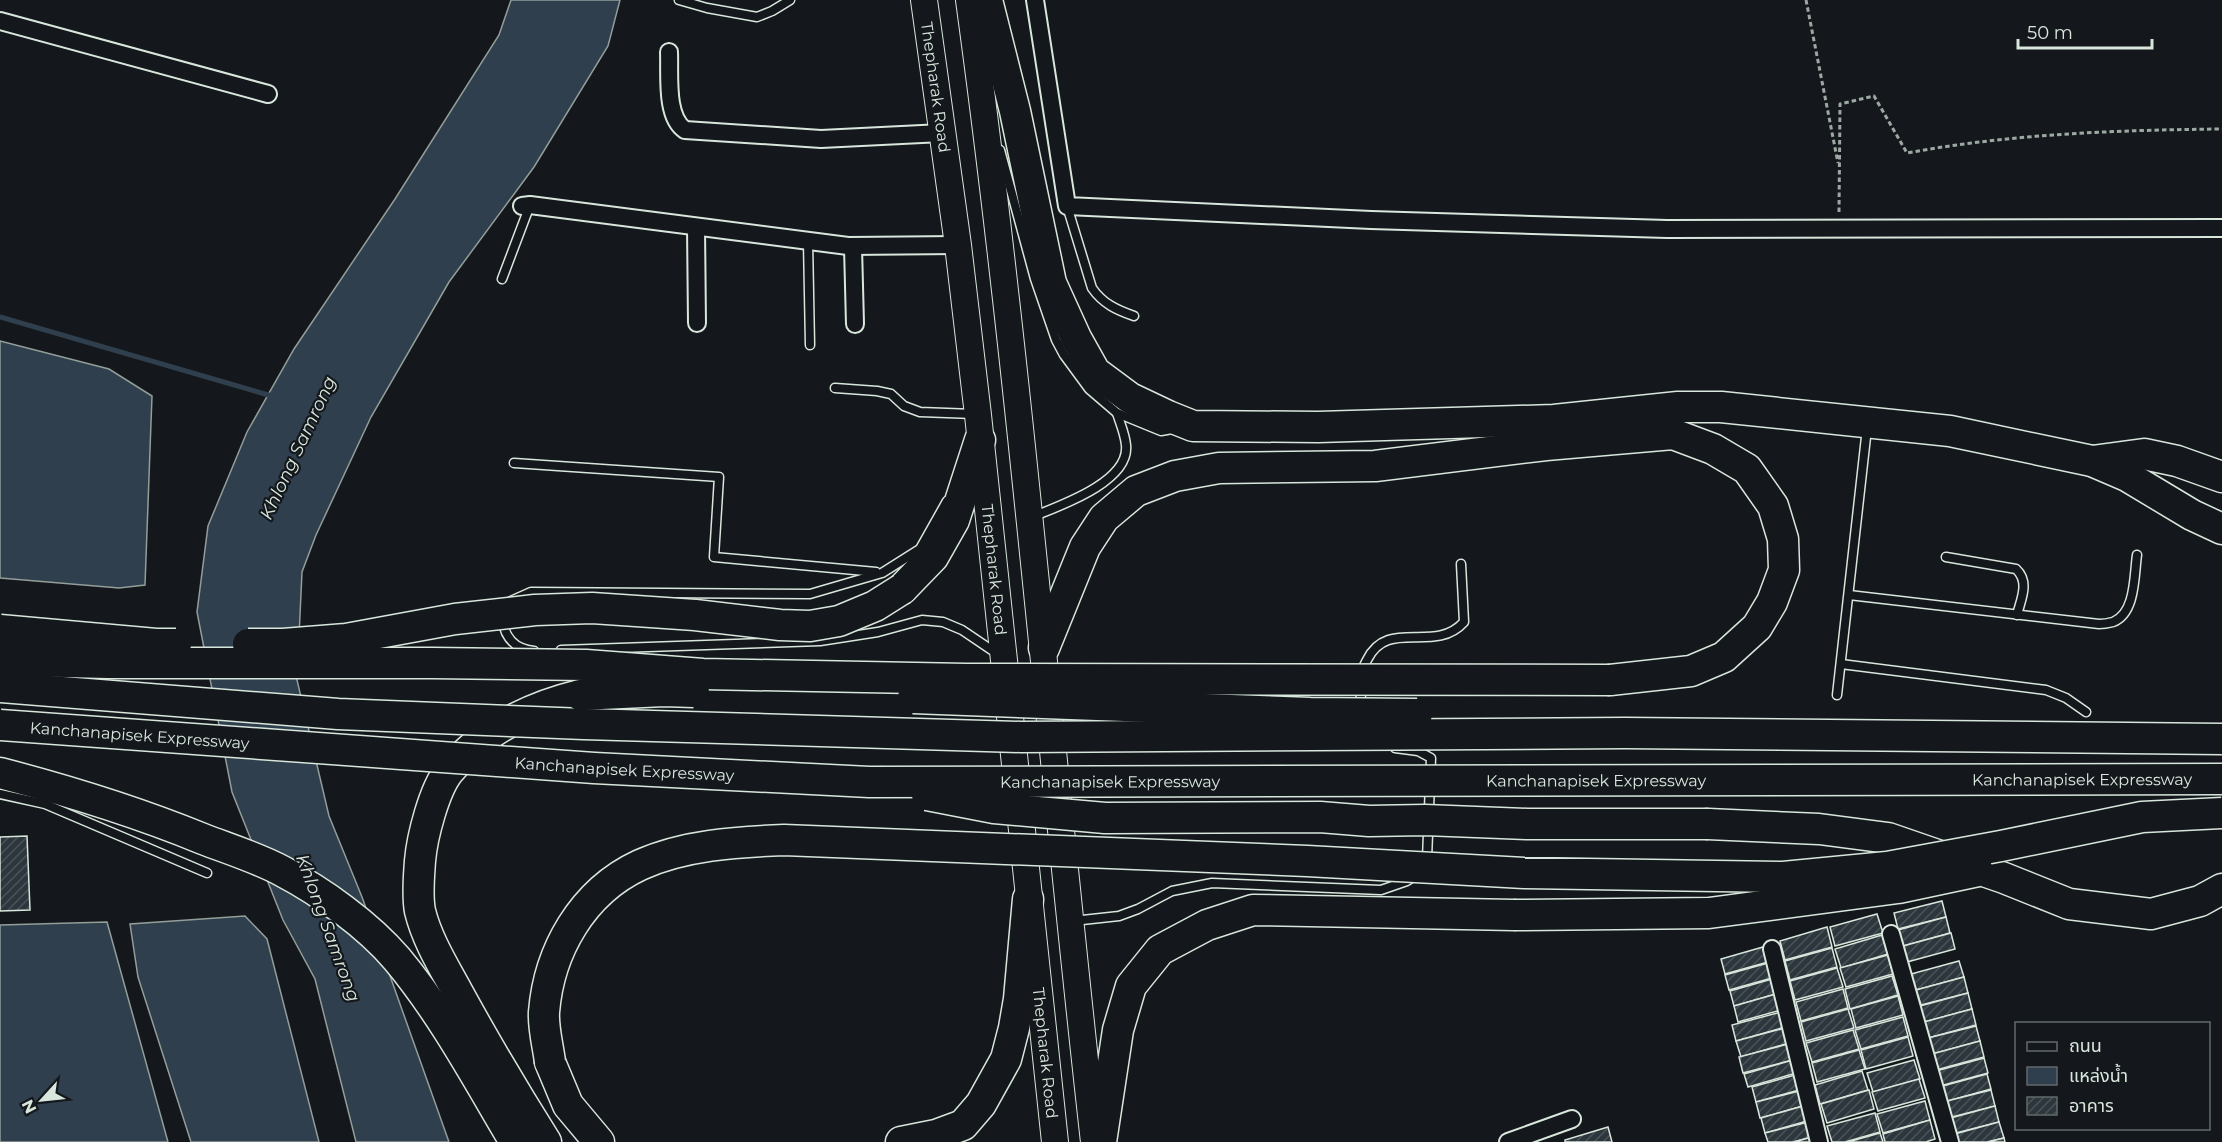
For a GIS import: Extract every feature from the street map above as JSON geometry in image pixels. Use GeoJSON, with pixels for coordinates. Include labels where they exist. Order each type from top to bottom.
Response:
{"type":"FeatureCollection","features":[{"type":"Feature","properties":{"kind":"highway"},"geometry":{"type":"LineString","coordinates":[[987,0],[1015,111],[1051,283],[1076,338],[1095,372],[1130,398],[1193,426],[1318,427],[1554,420],[1689,407],[1721,407],[1950,431],[2092,461],[2127,476],[2192,515],[2222,529]]}},
{"type":"Feature","properties":{"kind":"highway"},"geometry":{"type":"LineString","coordinates":[[0,630],[156,645],[283,644],[346,639],[456,619],[535,610],[592,608],[694,615],[780,625],[810,626],[839,621],[875,606],[892,581],[933,557],[954,520],[979,427]]}},
{"type":"Feature","properties":{"kind":"highway"},"geometry":{"type":"LineString","coordinates":[[0,658],[23,662],[586,665],[704,674],[955,678],[1610,680],[1691,671],[1724,657],[1757,627],[1772,602],[1784,570],[1783,539],[1773,506],[1747,469],[1713,449],[1673,434],[1546,445],[1375,466],[1219,468],[1175,476],[1136,491],[1104,518],[1085,547],[1044,648]]}},
{"type":"Feature","properties":{"kind":"highway"},"geometry":{"type":"LineString","coordinates":[[2092,461],[2144,454],[2177,461],[2222,477]]}},
{"type":"Feature","properties":{"kind":"highway"},"geometry":{"type":"LineString","coordinates":[[0,687],[350,714],[584,724],[1021,737],[1625,733],[2222,739]]}},
{"type":"Feature","properties":{"kind":"highway"},"geometry":{"type":"LineString","coordinates":[[546,1142],[497,1064],[434,949],[420,910],[422,840],[432,807],[448,772],[487,734],[549,703],[580,695],[664,691],[1094,703],[1310,713],[1441,714],[1625,733]]}},
{"type":"Feature","properties":{"kind":"highway","name":"Kanchanapisek Expressway"},"geometry":{"type":"LineString","coordinates":[[0,725],[582,767],[869,782],[2222,779]]}},
{"type":"Feature","properties":{"kind":"highway"},"geometry":{"type":"LineString","coordinates":[[0,773],[62,789],[175,828],[281,870],[325,896],[396,958],[430,1004],[515,1142]]}},
{"type":"Feature","properties":{"kind":"highway"},"geometry":{"type":"LineString","coordinates":[[869,782],[994,808],[1105,818],[1320,817],[1369,821],[1708,824],[1819,829],[1888,838],[2004,878],[2069,904],[2151,914],[2200,901],[2222,889]]}},
{"type":"Feature","properties":{"kind":"highway"},"geometry":{"type":"LineString","coordinates":[[599,1142],[568,1105],[550,1062],[544,1014],[551,969],[573,922],[597,895],[640,865],[682,851],[734,842],[795,840],[1307,861],[1524,873],[1783,877],[1887,867],[2142,817],[2222,813]]}},
{"type":"Feature","properties":{"kind":"highway"},"geometry":{"type":"LineString","coordinates":[[1101,1142],[1119,1030],[1131,986],[1160,950],[1207,925],[1253,910],[1514,915],[1709,913],[1898,888],[2151,831],[2222,826]]}},
{"type":"Feature","properties":{"kind":"highway"},"geometry":{"type":"LineString","coordinates":[[901,1142],[933,1138],[963,1125],[981,1104],[1006,1059],[1019,999],[1028,899]]}},
{"type":"Feature","properties":{"kind":"main road","name":"Thepharak Road"},"geometry":{"type":"LineString","coordinates":[[924,0],[958,245],[979,427],[1055,1142]]}},
{"type":"Feature","properties":{"kind":"main road"},"geometry":{"type":"LineString","coordinates":[[969,0],[980,77],[1030,518],[1069,921],[1094,1142]]}},
{"type":"Feature","properties":{"kind":"street"},"geometry":{"type":"LineString","coordinates":[[1035,0],[1067,206],[1371,220],[1667,229],[2222,228]]}},
{"type":"Feature","properties":{"kind":"street"},"geometry":{"type":"LineString","coordinates":[[0,21],[268,94]]}},
{"type":"Feature","properties":{"kind":"street"},"geometry":{"type":"LineString","coordinates":[[669,52],[672,114],[678,126],[685,130],[821,139],[942,133]]}},
{"type":"Feature","properties":{"kind":"street"},"geometry":{"type":"LineString","coordinates":[[526,205],[854,247],[958,245]]}},
{"type":"Feature","properties":{"kind":"street"},"geometry":{"type":"LineString","coordinates":[[696,227],[697,323]]}},
{"type":"Feature","properties":{"kind":"street"},"geometry":{"type":"LineString","coordinates":[[854,247],[855,324]]}},
{"type":"Feature","properties":{"kind":"street"},"geometry":{"type":"LineString","coordinates":[[1891,934],[1950,1142]]}},
{"type":"Feature","properties":{"kind":"street"},"geometry":{"type":"LineString","coordinates":[[1772,949],[1819,1142]]}},
{"type":"Feature","properties":{"kind":"street"},"geometry":{"type":"LineString","coordinates":[[1508,1142],[1572,1119]]}},
{"type":"Feature","properties":{"kind":"lane"},"geometry":{"type":"LineString","coordinates":[[679,0],[707,8],[757,17],[772,12],[790,0]]}},
{"type":"Feature","properties":{"kind":"lane"},"geometry":{"type":"LineString","coordinates":[[980,77],[1035,279],[1056,340],[1064,355],[1089,389],[1117,413],[1161,430],[1193,426]]}},
{"type":"Feature","properties":{"kind":"lane"},"geometry":{"type":"LineString","coordinates":[[502,279],[526,205]]}},
{"type":"Feature","properties":{"kind":"lane"},"geometry":{"type":"LineString","coordinates":[[1067,206],[1092,288],[1101,300],[1134,316]]}},
{"type":"Feature","properties":{"kind":"lane"},"geometry":{"type":"LineString","coordinates":[[808,241],[810,345]]}},
{"type":"Feature","properties":{"kind":"lane"},"geometry":{"type":"LineString","coordinates":[[835,388],[891,394],[909,409],[979,427]]}},
{"type":"Feature","properties":{"kind":"lane"},"geometry":{"type":"LineString","coordinates":[[1030,518],[1086,495],[1118,470],[1126,447],[1117,413]]}},
{"type":"Feature","properties":{"kind":"lane"},"geometry":{"type":"LineString","coordinates":[[1837,695],[1868,422]]}},
{"type":"Feature","properties":{"kind":"lane"},"geometry":{"type":"LineString","coordinates":[[514,463],[719,477],[714,557],[892,581]]}},
{"type":"Feature","properties":{"kind":"lane"},"geometry":{"type":"LineString","coordinates":[[1849,595],[2099,624],[2113,622],[2122,616],[2129,606],[2137,555]]}},
{"type":"Feature","properties":{"kind":"lane"},"geometry":{"type":"LineString","coordinates":[[1946,557],[2016,569],[2022,574],[2024,586],[2017,615]]}},
{"type":"Feature","properties":{"kind":"lane"},"geometry":{"type":"LineString","coordinates":[[1370,746],[1362,734],[1361,723],[1362,670],[1371,651],[1386,639],[1443,636],[1457,629],[1464,622],[1461,564]]}},
{"type":"Feature","properties":{"kind":"lane"},"geometry":{"type":"LineString","coordinates":[[543,651],[531,651],[511,643],[502,621],[506,604],[531,592],[810,594],[892,581]]}},
{"type":"Feature","properties":{"kind":"lane"},"geometry":{"type":"LineString","coordinates":[[554,650],[820,641],[878,632],[922,620],[943,622],[962,630],[1004,658]]}},
{"type":"Feature","properties":{"kind":"lane"},"geometry":{"type":"LineString","coordinates":[[1841,664],[2046,690],[2066,698],[2086,712]]}},
{"type":"Feature","properties":{"kind":"lane"},"geometry":{"type":"LineString","coordinates":[[1069,921],[1119,916],[1172,891],[1212,883],[1381,890],[1407,881],[1421,872],[1427,859],[1431,758],[1418,751],[1390,748]]}},
{"type":"Feature","properties":{"kind":"lane"},"geometry":{"type":"LineString","coordinates":[[0,794],[45,804],[207,873]]}},
{"type":"Feature","properties":{"kind":"path"},"geometry":{"type":"LineString","coordinates":[[1806,0],[1839,170]]}},
{"type":"Feature","properties":{"kind":"path"},"geometry":{"type":"LineString","coordinates":[[1839,228],[1840,104],[1874,96],[1906,153],[1955,144],[2057,136],[2222,129]]}},
{"type":"Feature","properties":{"kind":"water","name":"Khlong Samrong"},"geometry":{"type":"Polygon","coordinates":[[[511,0],[620,0],[608,46],[534,167],[449,282],[371,417],[316,535],[302,572],[297,680],[329,816],[362,897],[449,1142],[356,1142],[315,979],[283,920],[232,792],[197,612],[208,526],[247,432],[294,349],[395,199],[499,35],[511,0]]]}},
{"type":"Feature","properties":{"kind":"water"},"geometry":{"type":"Polygon","coordinates":[[[0,341],[109,369],[152,396],[145,585],[119,588],[0,578],[0,341]]]}},
{"type":"Feature","properties":{"kind":"water"},"geometry":{"type":"Polygon","coordinates":[[[245,916],[267,939],[319,1142],[191,1142],[138,977],[130,924],[245,916]]]}},
{"type":"Feature","properties":{"kind":"water"},"geometry":{"type":"Polygon","coordinates":[[[107,922],[168,1142],[0,1142],[0,925],[107,922]]]}},
{"type":"Feature","properties":{"kind":"building"},"geometry":{"type":"Polygon","coordinates":[[[27,836],[30,910],[0,911],[0,837],[27,836]]]}},
{"type":"Feature","properties":{"kind":"building"},"geometry":{"type":"Polygon","coordinates":[[[1942,901],[1946,917],[1898,929],[1894,913],[1942,901]]]}},
{"type":"Feature","properties":{"kind":"building"},"geometry":{"type":"Polygon","coordinates":[[[1877,914],[1883,933],[1835,946],[1830,927],[1877,914]]]}},
{"type":"Feature","properties":{"kind":"building"},"geometry":{"type":"Polygon","coordinates":[[[1946,917],[1950,933],[1903,946],[1898,930],[1946,917]]]}},
{"type":"Feature","properties":{"kind":"building"},"geometry":{"type":"Polygon","coordinates":[[[1827,927],[1832,947],[1785,960],[1780,941],[1827,927]]]}},
{"type":"Feature","properties":{"kind":"building"},"geometry":{"type":"Polygon","coordinates":[[[1951,933],[1955,949],[1907,962],[1903,946],[1951,933]]]}},
{"type":"Feature","properties":{"kind":"building"},"geometry":{"type":"Polygon","coordinates":[[[1882,935],[1888,954],[1841,968],[1835,949],[1882,935]]]}},
{"type":"Feature","properties":{"kind":"building"},"geometry":{"type":"Polygon","coordinates":[[[1763,947],[1768,962],[1725,974],[1721,959],[1763,947]]]}},
{"type":"Feature","properties":{"kind":"building"},"geometry":{"type":"Polygon","coordinates":[[[1832,948],[1837,967],[1790,980],[1785,961],[1832,948]]]}},
{"type":"Feature","properties":{"kind":"building"},"geometry":{"type":"Polygon","coordinates":[[[1888,955],[1893,974],[1846,987],[1840,968],[1888,955]]]}},
{"type":"Feature","properties":{"kind":"building"},"geometry":{"type":"Polygon","coordinates":[[[1959,961],[1964,977],[1916,990],[1911,974],[1959,961]]]}},
{"type":"Feature","properties":{"kind":"building"},"geometry":{"type":"Polygon","coordinates":[[[1768,963],[1772,978],[1729,990],[1725,975],[1768,963]]]}},
{"type":"Feature","properties":{"kind":"building"},"geometry":{"type":"Polygon","coordinates":[[[1837,968],[1843,987],[1795,1000],[1790,981],[1837,968]]]}},
{"type":"Feature","properties":{"kind":"building"},"geometry":{"type":"Polygon","coordinates":[[[1892,976],[1898,995],[1850,1009],[1845,989],[1892,976]]]}},
{"type":"Feature","properties":{"kind":"building"},"geometry":{"type":"Polygon","coordinates":[[[1964,977],[1968,993],[1921,1005],[1916,990],[1964,977]]]}},
{"type":"Feature","properties":{"kind":"building"},"geometry":{"type":"Polygon","coordinates":[[[1772,979],[1776,994],[1734,1006],[1730,991],[1772,979]]]}},
{"type":"Feature","properties":{"kind":"building"},"geometry":{"type":"Polygon","coordinates":[[[1843,989],[1848,1008],[1801,1021],[1796,1002],[1843,989]]]}},
{"type":"Feature","properties":{"kind":"building"},"geometry":{"type":"Polygon","coordinates":[[[1968,993],[1972,1009],[1924,1022],[1920,1006],[1968,993]]]}},
{"type":"Feature","properties":{"kind":"building"},"geometry":{"type":"Polygon","coordinates":[[[1776,994],[1781,1010],[1738,1022],[1734,1006],[1776,994]]]}},
{"type":"Feature","properties":{"kind":"building"},"geometry":{"type":"Polygon","coordinates":[[[1898,996],[1903,1015],[1856,1028],[1851,1009],[1898,996]]]}},
{"type":"Feature","properties":{"kind":"building"},"geometry":{"type":"Polygon","coordinates":[[[1848,1009],[1854,1028],[1806,1041],[1801,1022],[1848,1009]]]}},
{"type":"Feature","properties":{"kind":"building"},"geometry":{"type":"Polygon","coordinates":[[[1972,1009],[1976,1025],[1928,1038],[1924,1022],[1972,1009]]]}},
{"type":"Feature","properties":{"kind":"building"},"geometry":{"type":"Polygon","coordinates":[[[1781,1012],[1785,1027],[1736,1041],[1732,1025],[1781,1012]]]}},
{"type":"Feature","properties":{"kind":"building"},"geometry":{"type":"Polygon","coordinates":[[[1903,1017],[1908,1036],[1861,1049],[1855,1030],[1903,1017]]]}},
{"type":"Feature","properties":{"kind":"building"},"geometry":{"type":"Polygon","coordinates":[[[1976,1026],[1980,1041],[1932,1054],[1928,1038],[1976,1026]]]}},
{"type":"Feature","properties":{"kind":"building"},"geometry":{"type":"Polygon","coordinates":[[[1785,1028],[1789,1043],[1741,1057],[1736,1041],[1785,1028]]]}},
{"type":"Feature","properties":{"kind":"building"},"geometry":{"type":"Polygon","coordinates":[[[1853,1030],[1859,1049],[1812,1062],[1806,1043],[1853,1030]]]}},
{"type":"Feature","properties":{"kind":"building"},"geometry":{"type":"Polygon","coordinates":[[[1908,1037],[1913,1056],[1866,1069],[1861,1050],[1908,1037]]]}},
{"type":"Feature","properties":{"kind":"building"},"geometry":{"type":"Polygon","coordinates":[[[1980,1041],[1984,1057],[1936,1070],[1932,1054],[1980,1041]]]}},
{"type":"Feature","properties":{"kind":"building"},"geometry":{"type":"Polygon","coordinates":[[[1788,1044],[1792,1060],[1743,1073],[1739,1057],[1788,1044]]]}},
{"type":"Feature","properties":{"kind":"building"},"geometry":{"type":"Polygon","coordinates":[[[1859,1050],[1865,1069],[1817,1082],[1812,1063],[1859,1050]]]}},
{"type":"Feature","properties":{"kind":"building"},"geometry":{"type":"Polygon","coordinates":[[[1984,1058],[1988,1073],[1940,1086],[1936,1071],[1984,1058]]]}},
{"type":"Feature","properties":{"kind":"building"},"geometry":{"type":"Polygon","coordinates":[[[1793,1060],[1796,1073],[1748,1087],[1744,1074],[1793,1060]]]}},
{"type":"Feature","properties":{"kind":"building"},"geometry":{"type":"Polygon","coordinates":[[[1914,1060],[1920,1079],[1873,1092],[1867,1073],[1914,1060]]]}},
{"type":"Feature","properties":{"kind":"building"},"geometry":{"type":"Polygon","coordinates":[[[1862,1071],[1868,1090],[1820,1104],[1815,1085],[1862,1071]]]}},
{"type":"Feature","properties":{"kind":"building"},"geometry":{"type":"Polygon","coordinates":[[[1987,1074],[1991,1089],[1944,1102],[1939,1087],[1987,1074]]]}},
{"type":"Feature","properties":{"kind":"building"},"geometry":{"type":"Polygon","coordinates":[[[1795,1075],[1799,1090],[1756,1102],[1752,1087],[1795,1075]]]}},
{"type":"Feature","properties":{"kind":"building"},"geometry":{"type":"Polygon","coordinates":[[[1919,1079],[1925,1098],[1878,1111],[1872,1092],[1919,1079]]]}},
{"type":"Feature","properties":{"kind":"building"},"geometry":{"type":"Polygon","coordinates":[[[1869,1090],[1874,1109],[1827,1123],[1821,1104],[1869,1090]]]}},
{"type":"Feature","properties":{"kind":"building"},"geometry":{"type":"Polygon","coordinates":[[[1991,1090],[1995,1106],[1948,1118],[1943,1102],[1991,1090]]]}},
{"type":"Feature","properties":{"kind":"building"},"geometry":{"type":"Polygon","coordinates":[[[1799,1091],[1803,1106],[1760,1118],[1756,1102],[1799,1091]]]}},
{"type":"Feature","properties":{"kind":"building"},"geometry":{"type":"Polygon","coordinates":[[[1925,1101],[1930,1120],[1883,1133],[1877,1114],[1925,1101]]]}},
{"type":"Feature","properties":{"kind":"building"},"geometry":{"type":"Polygon","coordinates":[[[1803,1106],[1807,1121],[1765,1133],[1761,1118],[1803,1106]]]}},
{"type":"Feature","properties":{"kind":"building"},"geometry":{"type":"Polygon","coordinates":[[[1995,1106],[1999,1122],[1952,1134],[1947,1119],[1995,1106]]]}},
{"type":"Feature","properties":{"kind":"building"},"geometry":{"type":"Polygon","coordinates":[[[1875,1113],[1880,1132],[1845,1142],[1832,1142],[1827,1126],[1875,1113]]]}},
{"type":"Feature","properties":{"kind":"building"},"geometry":{"type":"Polygon","coordinates":[[[1930,1120],[1935,1139],[1926,1142],[1885,1142],[1883,1134],[1930,1120]]]}},
{"type":"Feature","properties":{"kind":"building"},"geometry":{"type":"Polygon","coordinates":[[[1808,1122],[1812,1137],[1793,1142],[1768,1142],[1765,1133],[1808,1122]]]}},
{"type":"Feature","properties":{"kind":"building"},"geometry":{"type":"Polygon","coordinates":[[[1999,1122],[2004,1138],[1987,1142],[1953,1142],[1951,1135],[1999,1122]]]}},
{"type":"Feature","properties":{"kind":"building"},"geometry":{"type":"Polygon","coordinates":[[[1608,1127],[1612,1142],[1565,1142],[1565,1140],[1608,1127]]]}},
{"type":"Feature","properties":{"kind":"building"},"geometry":{"type":"Polygon","coordinates":[[[1880,1133],[1883,1142],[1848,1142],[1880,1133]]]}},
{"type":"Feature","properties":{"kind":"building"},"geometry":{"type":"Polygon","coordinates":[[[1812,1137],[1814,1142],[1794,1142],[1812,1137]]]}},
{"type":"Feature","properties":{"kind":"building"},"geometry":{"type":"Polygon","coordinates":[[[2004,1138],[2005,1142],[1988,1142],[2004,1138]]]}},
{"type":"Feature","properties":{"kind":"waterway"},"geometry":{"type":"LineString","coordinates":[[0,317],[272,396]]}}]}
